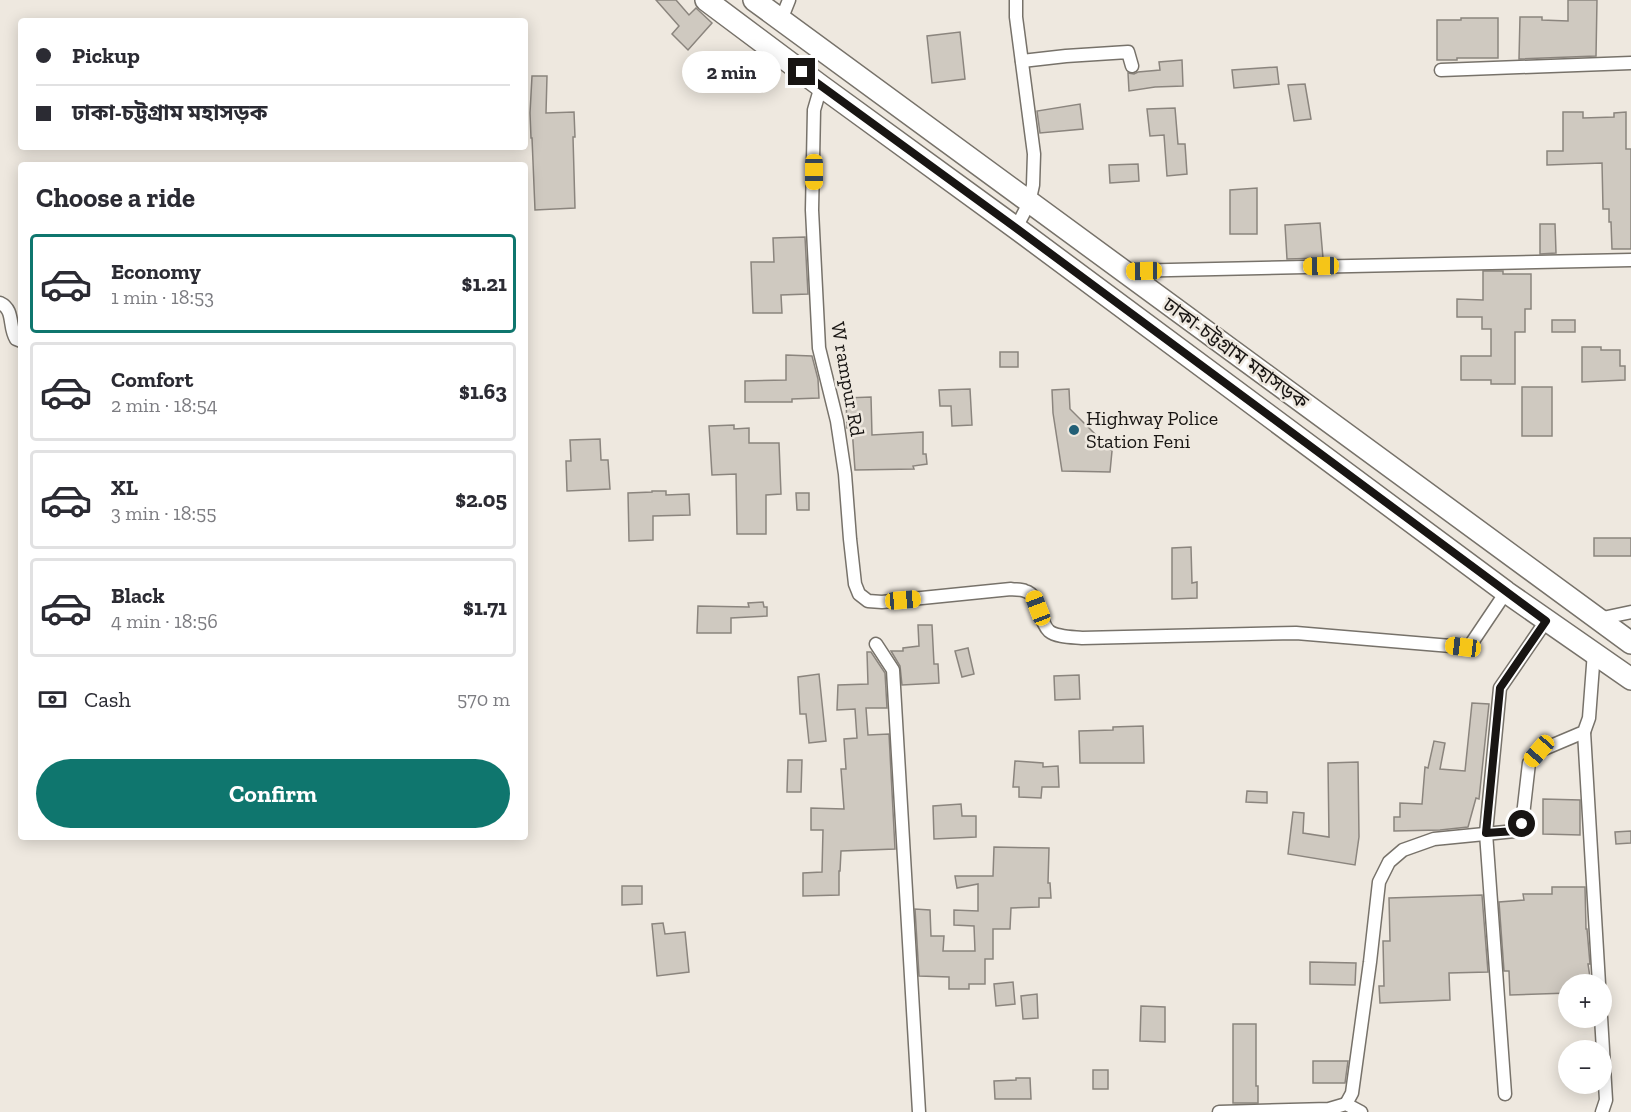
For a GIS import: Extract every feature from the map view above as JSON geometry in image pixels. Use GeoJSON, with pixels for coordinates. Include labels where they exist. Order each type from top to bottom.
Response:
{"type":"FeatureCollection","features":[{"type":"Feature","properties":{"kind":"highway","name":"ঢাকা-চট্টগ্রাম মহাসড়ক"},"geometry":{"type":"LineString","coordinates":[[706,0],[1506,592],[1631,679]]}},
{"type":"Feature","properties":{"kind":"highway","name":"ঢাকা-চট্টগ্রাম মহাসড়ক"},"geometry":{"type":"LineString","coordinates":[[754,0],[1631,643]]}},
{"type":"Feature","properties":{"kind":"street"},"geometry":{"type":"LineString","coordinates":[[781,20],[789,0]]}},
{"type":"Feature","properties":{"kind":"street"},"geometry":{"type":"LineString","coordinates":[[1016,0],[1016,17],[1034,154],[1033,185],[1029,203],[1016,228]]}},
{"type":"Feature","properties":{"kind":"street"},"geometry":{"type":"LineString","coordinates":[[1022,61],[1128,52],[1132,66]]}},
{"type":"Feature","properties":{"kind":"street"},"geometry":{"type":"LineString","coordinates":[[1441,70],[1631,63]]}},
{"type":"Feature","properties":{"kind":"street","name":"W rampur Rd"},"geometry":{"type":"LineString","coordinates":[[821,86],[814,110],[812,210],[819,348],[837,421],[845,474],[855,584],[860,594],[868,601],[882,602],[1019,590],[1027,591],[1034,597],[1049,631],[1059,635],[1082,638],[1296,633],[1468,647],[1506,592]]}},
{"type":"Feature","properties":{"kind":"street"},"geometry":{"type":"LineString","coordinates":[[1124,271],[1631,260]]}},
{"type":"Feature","properties":{"kind":"street"},"geometry":{"type":"LineString","coordinates":[[0,303],[10,314],[11,332],[18,340]]}},
{"type":"Feature","properties":{"kind":"street"},"geometry":{"type":"LineString","coordinates":[[1598,619],[1631,612]]}},
{"type":"Feature","properties":{"kind":"street"},"geometry":{"type":"LineString","coordinates":[[1505,1094],[1486,833],[1500,688],[1546,621]]}},
{"type":"Feature","properties":{"kind":"street"},"geometry":{"type":"LineString","coordinates":[[876,644],[893,670],[919,1112]]}},
{"type":"Feature","properties":{"kind":"street"},"geometry":{"type":"LineString","coordinates":[[1594,652],[1589,718],[1584,732],[1598,974]]}},
{"type":"Feature","properties":{"kind":"street"},"geometry":{"type":"LineString","coordinates":[[1346,1104],[1352,1093],[1379,882],[1389,862],[1403,850],[1434,839],[1515,831],[1522,824],[1529,763],[1539,751],[1584,732]]}},
{"type":"Feature","properties":{"kind":"street"},"geometry":{"type":"LineString","coordinates":[[1602,1028],[1606,1100],[1602,1112]]}},
{"type":"Feature","properties":{"kind":"street"},"geometry":{"type":"LineString","coordinates":[[1219,1112],[1329,1109],[1346,1104],[1361,1112]]}},
{"type":"Feature","properties":{"kind":"building"},"geometry":{"type":"Polygon","coordinates":[[[656,0],[676,0],[689,15],[696,8],[712,23],[688,50],[672,34],[679,26],[656,0]]]}},
{"type":"Feature","properties":{"kind":"building"},"geometry":{"type":"Polygon","coordinates":[[[1568,0],[1597,0],[1596,56],[1519,59],[1520,17],[1542,17],[1542,20],[1568,21],[1568,0]]]}},
{"type":"Feature","properties":{"kind":"building"},"geometry":{"type":"Polygon","coordinates":[[[1461,18],[1498,18],[1498,58],[1437,60],[1437,20],[1461,20],[1461,18]]]}},
{"type":"Feature","properties":{"kind":"building"},"geometry":{"type":"Polygon","coordinates":[[[960,32],[965,79],[932,83],[927,36],[960,32]]]}},
{"type":"Feature","properties":{"kind":"building"},"geometry":{"type":"Polygon","coordinates":[[[1182,60],[1183,86],[1129,91],[1128,73],[1160,70],[1159,62],[1182,60]]]}},
{"type":"Feature","properties":{"kind":"building"},"geometry":{"type":"Polygon","coordinates":[[[1277,67],[1279,84],[1234,88],[1232,70],[1277,67]]]}},
{"type":"Feature","properties":{"kind":"building"},"geometry":{"type":"Polygon","coordinates":[[[532,76],[547,76],[546,113],[574,112],[575,208],[535,210],[530,113],[532,76]]]}},
{"type":"Feature","properties":{"kind":"building"},"geometry":{"type":"Polygon","coordinates":[[[1305,84],[1311,119],[1294,121],[1288,85],[1305,84]]]}},
{"type":"Feature","properties":{"kind":"building"},"geometry":{"type":"Polygon","coordinates":[[[1080,104],[1083,129],[1040,133],[1037,111],[1080,104]]]}},
{"type":"Feature","properties":{"kind":"building"},"geometry":{"type":"Polygon","coordinates":[[[1175,108],[1178,144],[1185,144],[1187,174],[1167,176],[1164,135],[1150,136],[1147,109],[1175,108]]]}},
{"type":"Feature","properties":{"kind":"building"},"geometry":{"type":"Polygon","coordinates":[[[1563,112],[1583,112],[1583,118],[1614,117],[1614,113],[1626,112],[1626,149],[1631,149],[1631,249],[1612,249],[1609,209],[1603,209],[1602,163],[1547,165],[1547,151],[1563,151],[1563,112]]]}},
{"type":"Feature","properties":{"kind":"building"},"geometry":{"type":"Polygon","coordinates":[[[1138,164],[1139,181],[1110,183],[1109,165],[1138,164]]]}},
{"type":"Feature","properties":{"kind":"building"},"geometry":{"type":"Polygon","coordinates":[[[1257,188],[1257,234],[1230,234],[1230,190],[1257,188]]]}},
{"type":"Feature","properties":{"kind":"building"},"geometry":{"type":"Polygon","coordinates":[[[1320,223],[1323,258],[1287,259],[1285,225],[1320,223]]]}},
{"type":"Feature","properties":{"kind":"building"},"geometry":{"type":"Polygon","coordinates":[[[1540,224],[1555,224],[1556,253],[1540,254],[1540,224]]]}},
{"type":"Feature","properties":{"kind":"building"},"geometry":{"type":"Polygon","coordinates":[[[805,237],[808,294],[781,295],[782,313],[753,313],[751,262],[774,262],[773,238],[805,237]]]}},
{"type":"Feature","properties":{"kind":"building"},"geometry":{"type":"Polygon","coordinates":[[[1483,271],[1531,274],[1531,309],[1525,309],[1525,332],[1515,332],[1515,384],[1491,384],[1491,380],[1461,380],[1461,356],[1491,356],[1491,329],[1482,329],[1482,317],[1457,317],[1457,299],[1483,300],[1483,271]]]}},
{"type":"Feature","properties":{"kind":"building"},"geometry":{"type":"Polygon","coordinates":[[[1552,320],[1575,320],[1575,332],[1552,332],[1552,320]]]}},
{"type":"Feature","properties":{"kind":"building"},"geometry":{"type":"Polygon","coordinates":[[[1582,347],[1620,350],[1620,366],[1625,366],[1625,380],[1582,382],[1582,347]]]}},
{"type":"Feature","properties":{"kind":"building"},"geometry":{"type":"Polygon","coordinates":[[[1000,352],[1018,352],[1018,367],[1000,367],[1000,352]]]}},
{"type":"Feature","properties":{"kind":"building"},"geometry":{"type":"Polygon","coordinates":[[[786,355],[812,356],[818,379],[819,398],[792,399],[792,402],[745,402],[745,381],[786,380],[786,355]]]}},
{"type":"Feature","properties":{"kind":"building"},"geometry":{"type":"Polygon","coordinates":[[[1522,387],[1552,387],[1552,436],[1522,436],[1522,387]]]}},
{"type":"Feature","properties":{"kind":"building"},"geometry":{"type":"Polygon","coordinates":[[[970,389],[972,425],[952,426],[951,406],[940,406],[939,390],[970,389]]]}},
{"type":"Feature","properties":{"kind":"building","name":"Highway Police Station Feni"},"geometry":{"type":"Polygon","coordinates":[[[1069,389],[1070,409],[1112,451],[1110,472],[1062,471],[1053,413],[1052,390],[1069,389]]]}},
{"type":"Feature","properties":{"kind":"building"},"geometry":{"type":"Polygon","coordinates":[[[871,397],[872,435],[923,432],[923,454],[926,454],[927,464],[913,466],[914,469],[855,470],[852,428],[847,428],[846,398],[871,397]]]}},
{"type":"Feature","properties":{"kind":"building"},"geometry":{"type":"Polygon","coordinates":[[[734,425],[734,429],[749,428],[749,443],[779,443],[781,494],[766,495],[766,534],[737,534],[736,474],[712,475],[709,426],[734,425]]]}},
{"type":"Feature","properties":{"kind":"building"},"geometry":{"type":"Polygon","coordinates":[[[600,439],[601,460],[608,460],[610,489],[567,491],[566,461],[571,461],[570,440],[600,439]]]}},
{"type":"Feature","properties":{"kind":"building"},"geometry":{"type":"Polygon","coordinates":[[[666,491],[666,495],[689,494],[690,515],[653,516],[653,540],[629,541],[628,493],[666,491]]]}},
{"type":"Feature","properties":{"kind":"building"},"geometry":{"type":"Polygon","coordinates":[[[796,493],[809,493],[809,510],[797,510],[796,493]]]}},
{"type":"Feature","properties":{"kind":"building"},"geometry":{"type":"Polygon","coordinates":[[[1594,538],[1631,538],[1631,556],[1594,556],[1594,538]]]}},
{"type":"Feature","properties":{"kind":"building"},"geometry":{"type":"Polygon","coordinates":[[[1191,547],[1192,583],[1197,582],[1197,598],[1172,599],[1172,548],[1191,547]]]}},
{"type":"Feature","properties":{"kind":"building"},"geometry":{"type":"Polygon","coordinates":[[[763,602],[764,607],[767,607],[767,616],[731,618],[731,633],[697,633],[698,606],[749,607],[748,603],[763,602]]]}},
{"type":"Feature","properties":{"kind":"building"},"geometry":{"type":"Polygon","coordinates":[[[918,625],[932,625],[934,664],[938,664],[939,683],[902,685],[900,666],[891,651],[903,651],[903,648],[919,646],[918,625]]]}},
{"type":"Feature","properties":{"kind":"building"},"geometry":{"type":"Polygon","coordinates":[[[968,648],[974,674],[962,677],[955,651],[968,648]]]}},
{"type":"Feature","properties":{"kind":"building"},"geometry":{"type":"Polygon","coordinates":[[[867,652],[871,652],[885,673],[887,708],[866,708],[868,735],[889,734],[895,849],[841,851],[839,895],[803,896],[803,873],[822,872],[823,830],[811,830],[811,808],[844,809],[841,769],[846,769],[844,739],[857,738],[855,709],[837,710],[838,685],[868,684],[867,652]]]}},
{"type":"Feature","properties":{"kind":"building"},"geometry":{"type":"Polygon","coordinates":[[[819,674],[826,741],[809,743],[806,714],[800,714],[798,677],[819,674]]]}},
{"type":"Feature","properties":{"kind":"building"},"geometry":{"type":"Polygon","coordinates":[[[1079,675],[1080,699],[1055,700],[1054,676],[1079,675]]]}},
{"type":"Feature","properties":{"kind":"building"},"geometry":{"type":"Polygon","coordinates":[[[1472,703],[1489,704],[1479,799],[1476,798],[1468,827],[1394,831],[1394,817],[1400,817],[1400,803],[1422,804],[1425,767],[1428,768],[1434,741],[1445,743],[1440,769],[1465,771],[1472,703]]]}},
{"type":"Feature","properties":{"kind":"building"},"geometry":{"type":"Polygon","coordinates":[[[1143,726],[1144,763],[1080,763],[1079,731],[1143,726]]]}},
{"type":"Feature","properties":{"kind":"building"},"geometry":{"type":"Polygon","coordinates":[[[788,760],[802,760],[801,792],[787,792],[788,760]]]}},
{"type":"Feature","properties":{"kind":"building"},"geometry":{"type":"Polygon","coordinates":[[[1015,761],[1043,763],[1043,767],[1058,766],[1059,787],[1042,787],[1041,798],[1019,797],[1019,787],[1013,787],[1015,761]]]}},
{"type":"Feature","properties":{"kind":"building"},"geometry":{"type":"Polygon","coordinates":[[[1358,762],[1359,837],[1355,865],[1288,854],[1293,812],[1304,813],[1303,833],[1329,837],[1328,763],[1358,762]]]}},
{"type":"Feature","properties":{"kind":"building"},"geometry":{"type":"Polygon","coordinates":[[[1247,791],[1267,792],[1267,803],[1246,802],[1247,791]]]}},
{"type":"Feature","properties":{"kind":"building"},"geometry":{"type":"Polygon","coordinates":[[[1543,799],[1580,800],[1580,835],[1543,834],[1543,799]]]}},
{"type":"Feature","properties":{"kind":"building"},"geometry":{"type":"Polygon","coordinates":[[[961,804],[962,816],[976,816],[976,837],[934,839],[933,806],[961,804]]]}},
{"type":"Feature","properties":{"kind":"building"},"geometry":{"type":"Polygon","coordinates":[[[1631,831],[1631,843],[1616,844],[1615,832],[1631,831]]]}},
{"type":"Feature","properties":{"kind":"building"},"geometry":{"type":"Polygon","coordinates":[[[994,847],[1049,848],[1048,883],[1050,883],[1051,898],[1039,898],[1039,907],[1011,908],[1010,929],[993,929],[993,959],[985,959],[985,984],[969,984],[969,989],[949,989],[949,977],[919,976],[915,909],[930,910],[931,936],[944,936],[943,951],[975,951],[974,926],[954,925],[954,910],[978,911],[978,884],[957,888],[955,876],[993,876],[994,847]]]}},
{"type":"Feature","properties":{"kind":"building"},"geometry":{"type":"Polygon","coordinates":[[[622,886],[642,886],[642,904],[622,905],[622,886]]]}},
{"type":"Feature","properties":{"kind":"building"},"geometry":{"type":"Polygon","coordinates":[[[1552,887],[1585,887],[1590,974],[1558,974],[1558,993],[1510,995],[1509,971],[1504,971],[1499,902],[1524,900],[1523,894],[1552,894],[1552,887]]]}},
{"type":"Feature","properties":{"kind":"building"},"geometry":{"type":"Polygon","coordinates":[[[1482,895],[1488,972],[1449,973],[1450,1000],[1380,1003],[1379,986],[1384,986],[1383,941],[1390,941],[1389,898],[1482,895]]]}},
{"type":"Feature","properties":{"kind":"building"},"geometry":{"type":"Polygon","coordinates":[[[663,923],[665,934],[685,932],[689,972],[657,976],[652,924],[663,923]]]}},
{"type":"Feature","properties":{"kind":"building"},"geometry":{"type":"Polygon","coordinates":[[[1310,962],[1356,963],[1355,985],[1310,984],[1310,962]]]}},
{"type":"Feature","properties":{"kind":"building"},"geometry":{"type":"Polygon","coordinates":[[[1013,982],[1015,1004],[996,1006],[994,984],[1013,982]]]}},
{"type":"Feature","properties":{"kind":"building"},"geometry":{"type":"Polygon","coordinates":[[[1037,994],[1038,1018],[1023,1019],[1021,996],[1037,994]]]}},
{"type":"Feature","properties":{"kind":"building"},"geometry":{"type":"Polygon","coordinates":[[[1141,1006],[1165,1007],[1165,1042],[1140,1041],[1141,1006]]]}},
{"type":"Feature","properties":{"kind":"building"},"geometry":{"type":"Polygon","coordinates":[[[1233,1024],[1256,1024],[1258,1103],[1233,1103],[1233,1024]]]}},
{"type":"Feature","properties":{"kind":"building"},"geometry":{"type":"Polygon","coordinates":[[[1313,1061],[1348,1061],[1345,1083],[1313,1083],[1313,1061]]]}},
{"type":"Feature","properties":{"kind":"building"},"geometry":{"type":"Polygon","coordinates":[[[1093,1070],[1108,1070],[1108,1089],[1093,1089],[1093,1070]]]}},
{"type":"Feature","properties":{"kind":"building"},"geometry":{"type":"Polygon","coordinates":[[[1016,1078],[1030,1078],[1031,1099],[995,1099],[994,1081],[1016,1080],[1016,1078]]]}},
{"type":"Feature","properties":{"kind":"place","name":"Highway Police Station Feni"},"geometry":{"type":"Point","coordinates":[1074,430]}},
{"type":"Feature","properties":{"kind":"route"},"geometry":{"type":"LineString","coordinates":[[802,72],[1546,621],[1500,688],[1486,833],[1515,831],[1522,824]]}}]}
